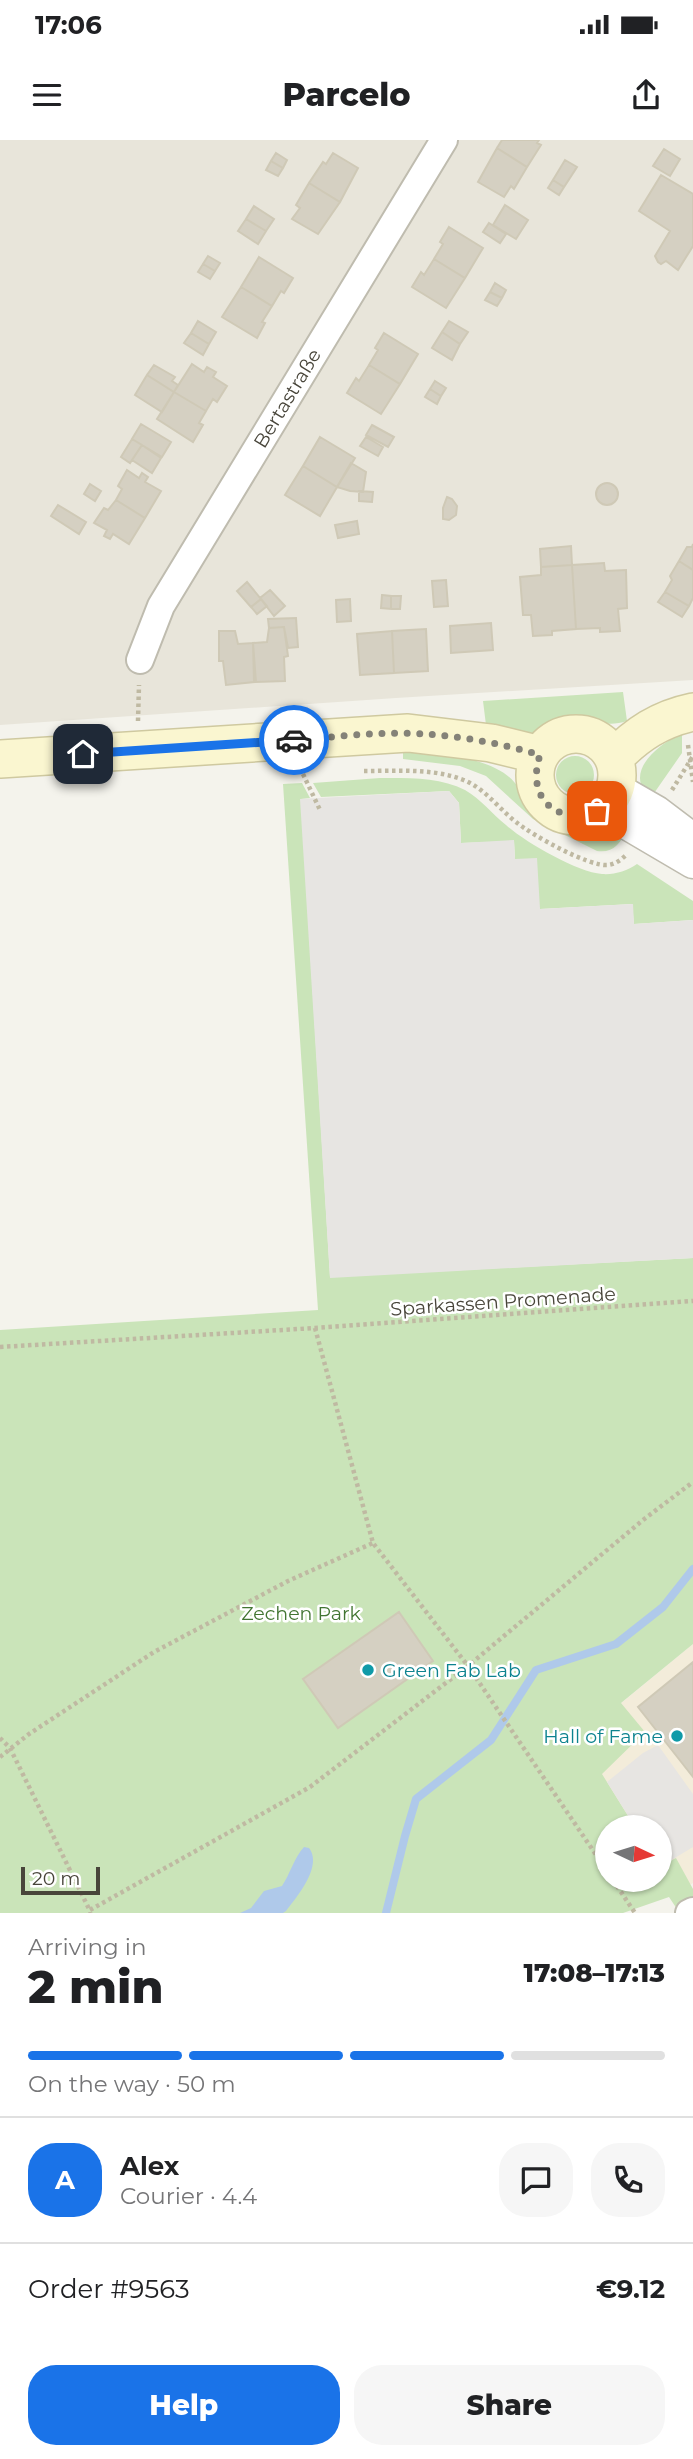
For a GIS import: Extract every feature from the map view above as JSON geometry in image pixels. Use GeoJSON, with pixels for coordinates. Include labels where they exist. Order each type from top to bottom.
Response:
{"type":"FeatureCollection","features":[{"type":"Feature","properties":{"kind":"main road"},"geometry":{"type":"LineString","coordinates":[[609,786],[601,742],[579,734],[556,739],[547,746],[538,768],[540,794],[547,805],[558,813],[584,816],[609,786],[643,731],[659,722],[693,712]]}},
{"type":"Feature","properties":{"kind":"main road"},"geometry":{"type":"LineString","coordinates":[[0,759],[408,733],[441,736],[509,762],[538,768]]}},
{"type":"Feature","properties":{"kind":"street","name":"Bertastraße"},"geometry":{"type":"LineString","coordinates":[[140,660],[161,606],[444,140]]}},
{"type":"Feature","properties":{"kind":"street"},"geometry":{"type":"LineString","coordinates":[[609,786],[656,812],[693,840]]}},
{"type":"Feature","properties":{"kind":"street"},"geometry":{"type":"LineString","coordinates":[[609,786],[625,822],[693,862]]}},
{"type":"Feature","properties":{"kind":"path"},"geometry":{"type":"LineString","coordinates":[[693,756],[689,764],[693,782]]}},
{"type":"Feature","properties":{"kind":"path"},"geometry":{"type":"LineString","coordinates":[[364,771],[424,772],[462,779],[490,796],[526,830],[592,862],[608,865],[616,863],[630,851]]}},
{"type":"Feature","properties":{"kind":"path"},"geometry":{"type":"LineString","coordinates":[[303,774],[320,810]]}},
{"type":"Feature","properties":{"kind":"path","name":"Sparkassen Promenade"},"geometry":{"type":"LineString","coordinates":[[0,1347],[693,1301]]}},
{"type":"Feature","properties":{"kind":"path"},"geometry":{"type":"LineString","coordinates":[[315,1328],[373,1543],[468,1666],[595,1853]]}},
{"type":"Feature","properties":{"kind":"path"},"geometry":{"type":"LineString","coordinates":[[0,1738],[10,1748],[91,1911],[310,1787],[468,1666],[643,1520],[693,1482]]}},
{"type":"Feature","properties":{"kind":"path"},"geometry":{"type":"LineString","coordinates":[[0,1757],[154,1652],[288,1581],[373,1543]]}},
{"type":"Feature","properties":{"kind":"path"},"geometry":{"type":"LineString","coordinates":[[621,1892],[635,1913]]}},
{"type":"Feature","properties":{"kind":"shaded area"},"geometry":{"type":"Polygon","coordinates":[[[0,140],[693,140],[693,680],[0,725],[0,140]]]}},
{"type":"Feature","properties":{"kind":"shaded area"},"geometry":{"type":"Polygon","coordinates":[[[449,791],[459,803],[461,843],[514,840],[515,859],[537,858],[540,909],[633,904],[634,924],[693,920],[693,1258],[330,1278],[300,799],[449,791]]]}},
{"type":"Feature","properties":{"kind":"shaded area"},"geometry":{"type":"Polygon","coordinates":[[[693,1644],[693,1883],[669,1897],[666,1892],[672,1892],[672,1815],[619,1815],[574,1742],[693,1644]]]}},
{"type":"Feature","properties":{"kind":"shaded area"},"geometry":{"type":"Polygon","coordinates":[[[658,1745],[693,1794],[693,1847],[672,1860],[672,1815],[628,1815],[607,1782],[643,1753],[658,1745]]]}},
{"type":"Feature","properties":{"kind":"green space"},"geometry":{"type":"Polygon","coordinates":[[[623,692],[627,721],[620,723],[572,720],[529,734],[486,725],[483,701],[623,692]]]}},
{"type":"Feature","properties":{"kind":"green space"},"geometry":{"type":"Polygon","coordinates":[[[682,733],[682,753],[650,799],[640,781],[644,764],[662,745],[682,733]]]}},
{"type":"Feature","properties":{"kind":"green space"},"geometry":{"type":"Polygon","coordinates":[[[403,752],[463,758],[493,767],[515,783],[540,818],[553,827],[571,831],[603,828],[627,831],[612,849],[597,851],[533,819],[486,776],[460,766],[403,759],[403,752]]]}},
{"type":"Feature","properties":{"kind":"green space"},"geometry":{"type":"Polygon","coordinates":[[[575,756],[588,762],[594,775],[588,788],[575,794],[562,788],[556,775],[562,762],[575,756]]]}},
{"type":"Feature","properties":{"kind":"green space"},"geometry":{"type":"Polygon","coordinates":[[[380,778],[435,780],[465,790],[526,840],[579,868],[611,874],[625,871],[637,864],[693,901],[693,920],[634,924],[632,904],[540,909],[515,859],[514,841],[461,843],[459,803],[449,791],[321,797],[313,783],[380,778]]]}},
{"type":"Feature","properties":{"kind":"green space","name":"Zechen Park"},"geometry":{"type":"Polygon","coordinates":[[[302,783],[310,798],[301,799],[330,1277],[693,1258],[693,1644],[621,1703],[645,1732],[602,1774],[628,1815],[595,1815],[595,1892],[672,1892],[672,1860],[676,1858],[693,1889],[693,1899],[677,1909],[669,1897],[623,1913],[0,1913],[0,1330],[318,1310],[283,784],[302,783]]]}},
{"type":"Feature","properties":{"kind":"water"},"geometry":{"type":"Polygon","coordinates":[[[304,1847],[309,1848],[312,1855],[311,1872],[302,1890],[286,1911],[240,1913],[251,1908],[264,1891],[282,1886],[304,1847]]]}},
{"type":"Feature","properties":{"kind":"building"},"geometry":{"type":"Polygon","coordinates":[[[502,140],[539,140],[537,143],[541,145],[527,167],[497,148],[502,140]]]}},
{"type":"Feature","properties":{"kind":"building"},"geometry":{"type":"Polygon","coordinates":[[[497,148],[527,167],[514,189],[511,186],[504,197],[478,182],[497,148]]]}},
{"type":"Feature","properties":{"kind":"building"},"geometry":{"type":"Polygon","coordinates":[[[664,149],[680,159],[670,176],[653,166],[664,149]]]}},
{"type":"Feature","properties":{"kind":"building"},"geometry":{"type":"Polygon","coordinates":[[[276,153],[287,160],[283,168],[271,161],[276,153]]]}},
{"type":"Feature","properties":{"kind":"building"},"geometry":{"type":"Polygon","coordinates":[[[333,153],[358,168],[340,202],[309,183],[323,162],[326,164],[333,153]]]}},
{"type":"Feature","properties":{"kind":"building"},"geometry":{"type":"Polygon","coordinates":[[[565,160],[577,167],[564,187],[553,180],[565,160]]]}},
{"type":"Feature","properties":{"kind":"building"},"geometry":{"type":"Polygon","coordinates":[[[271,161],[283,168],[278,176],[266,170],[271,161]]]}},
{"type":"Feature","properties":{"kind":"building"},"geometry":{"type":"Polygon","coordinates":[[[661,175],[693,194],[693,246],[678,270],[666,261],[661,264],[655,256],[670,231],[639,211],[661,175]]]}},
{"type":"Feature","properties":{"kind":"building"},"geometry":{"type":"Polygon","coordinates":[[[553,180],[564,187],[559,195],[548,188],[553,180]]]}},
{"type":"Feature","properties":{"kind":"building"},"geometry":{"type":"Polygon","coordinates":[[[309,183],[340,202],[318,234],[292,219],[300,208],[296,205],[309,183]]]}},
{"type":"Feature","properties":{"kind":"building"},"geometry":{"type":"Polygon","coordinates":[[[505,205],[528,220],[516,239],[493,225],[505,205]]]}},
{"type":"Feature","properties":{"kind":"building"},"geometry":{"type":"Polygon","coordinates":[[[254,206],[274,219],[266,231],[246,219],[254,206]]]}},
{"type":"Feature","properties":{"kind":"building"},"geometry":{"type":"Polygon","coordinates":[[[246,219],[266,231],[258,244],[238,231],[246,219]]]}},
{"type":"Feature","properties":{"kind":"building"},"geometry":{"type":"Polygon","coordinates":[[[489,223],[506,234],[500,243],[483,232],[489,223]]]}},
{"type":"Feature","properties":{"kind":"building"},"geometry":{"type":"Polygon","coordinates":[[[449,227],[483,248],[465,278],[434,259],[449,227]]]}},
{"type":"Feature","properties":{"kind":"building"},"geometry":{"type":"Polygon","coordinates":[[[208,256],[220,263],[215,271],[203,264],[208,256]]]}},
{"type":"Feature","properties":{"kind":"building"},"geometry":{"type":"Polygon","coordinates":[[[259,257],[293,278],[272,306],[241,287],[259,257]]]}},
{"type":"Feature","properties":{"kind":"building"},"geometry":{"type":"Polygon","coordinates":[[[434,259],[465,278],[446,308],[412,287],[421,272],[424,275],[434,259]]]}},
{"type":"Feature","properties":{"kind":"building"},"geometry":{"type":"Polygon","coordinates":[[[203,264],[215,271],[210,279],[198,272],[203,264]]]}},
{"type":"Feature","properties":{"kind":"building"},"geometry":{"type":"Polygon","coordinates":[[[495,283],[506,290],[502,298],[490,292],[495,283]]]}},
{"type":"Feature","properties":{"kind":"building"},"geometry":{"type":"Polygon","coordinates":[[[241,287],[272,306],[262,322],[265,323],[257,338],[222,317],[241,287]]]}},
{"type":"Feature","properties":{"kind":"building"},"geometry":{"type":"Polygon","coordinates":[[[490,292],[502,298],[497,306],[485,300],[490,292]]]}},
{"type":"Feature","properties":{"kind":"building"},"geometry":{"type":"Polygon","coordinates":[[[198,321],[216,332],[209,344],[191,333],[198,321]]]}},
{"type":"Feature","properties":{"kind":"building"},"geometry":{"type":"Polygon","coordinates":[[[449,321],[468,332],[460,344],[442,332],[449,321]]]}},
{"type":"Feature","properties":{"kind":"building"},"geometry":{"type":"Polygon","coordinates":[[[442,332],[460,344],[452,360],[432,348],[442,332]]]}},
{"type":"Feature","properties":{"kind":"building"},"geometry":{"type":"Polygon","coordinates":[[[191,333],[209,344],[203,355],[184,343],[191,333]]]}},
{"type":"Feature","properties":{"kind":"building"},"geometry":{"type":"Polygon","coordinates":[[[384,333],[418,354],[400,384],[369,365],[384,333]]]}},
{"type":"Feature","properties":{"kind":"building"},"geometry":{"type":"Polygon","coordinates":[[[192,364],[204,372],[207,367],[216,372],[213,377],[227,386],[217,402],[213,399],[206,411],[174,392],[192,364]]]}},
{"type":"Feature","properties":{"kind":"building"},"geometry":{"type":"Polygon","coordinates":[[[154,365],[175,377],[172,381],[178,385],[174,392],[147,375],[154,365]]]}},
{"type":"Feature","properties":{"kind":"building"},"geometry":{"type":"Polygon","coordinates":[[[369,365],[400,384],[381,414],[347,393],[356,378],[359,381],[369,365]]]}},
{"type":"Feature","properties":{"kind":"building"},"geometry":{"type":"Polygon","coordinates":[[[147,375],[174,392],[162,412],[135,395],[147,375]]]}},
{"type":"Feature","properties":{"kind":"building"},"geometry":{"type":"Polygon","coordinates":[[[435,381],[446,388],[441,396],[430,389],[435,381]]]}},
{"type":"Feature","properties":{"kind":"building"},"geometry":{"type":"Polygon","coordinates":[[[430,389],[441,396],[437,404],[425,397],[430,389]]]}},
{"type":"Feature","properties":{"kind":"building"},"geometry":{"type":"Polygon","coordinates":[[[174,392],[206,411],[199,423],[203,425],[193,442],[157,419],[174,392]]]}},
{"type":"Feature","properties":{"kind":"building"},"geometry":{"type":"Polygon","coordinates":[[[141,424],[171,442],[162,457],[132,439],[141,424]]]}},
{"type":"Feature","properties":{"kind":"building"},"geometry":{"type":"Polygon","coordinates":[[[372,425],[394,437],[388,447],[366,435],[372,425]]]}},
{"type":"Feature","properties":{"kind":"building"},"geometry":{"type":"Polygon","coordinates":[[[320,437],[355,458],[337,487],[303,466],[320,437]]]}},
{"type":"Feature","properties":{"kind":"building"},"geometry":{"type":"Polygon","coordinates":[[[366,437],[383,447],[378,456],[360,446],[366,437]]]}},
{"type":"Feature","properties":{"kind":"building"},"geometry":{"type":"Polygon","coordinates":[[[132,439],[142,445],[130,463],[121,457],[132,439]]]}},
{"type":"Feature","properties":{"kind":"building"},"geometry":{"type":"Polygon","coordinates":[[[142,445],[161,458],[152,473],[132,460],[142,445]]]}},
{"type":"Feature","properties":{"kind":"building"},"geometry":{"type":"Polygon","coordinates":[[[351,463],[366,472],[363,492],[337,487],[351,463]]]}},
{"type":"Feature","properties":{"kind":"building"},"geometry":{"type":"Polygon","coordinates":[[[303,466],[337,487],[320,516],[285,495],[303,466]]]}},
{"type":"Feature","properties":{"kind":"building"},"geometry":{"type":"Polygon","coordinates":[[[127,470],[139,478],[142,473],[148,477],[145,482],[161,491],[145,518],[116,500],[122,489],[118,486],[127,470]]]}},
{"type":"Feature","properties":{"kind":"building"},"geometry":{"type":"Polygon","coordinates":[[[607,483],[615,486],[618,494],[615,502],[607,505],[599,502],[596,494],[599,486],[607,483]]]}},
{"type":"Feature","properties":{"kind":"building"},"geometry":{"type":"Polygon","coordinates":[[[90,484],[101,491],[95,501],[84,494],[90,484]]]}},
{"type":"Feature","properties":{"kind":"building"},"geometry":{"type":"Polygon","coordinates":[[[359,491],[373,492],[372,502],[359,501],[359,491]]]}},
{"type":"Feature","properties":{"kind":"building"},"geometry":{"type":"Polygon","coordinates":[[[447,497],[457,506],[456,515],[449,520],[443,519],[447,497]]]}},
{"type":"Feature","properties":{"kind":"building"},"geometry":{"type":"Polygon","coordinates":[[[116,500],[145,518],[129,544],[113,534],[110,539],[104,536],[107,530],[94,523],[104,508],[108,510],[116,500]]]}},
{"type":"Feature","properties":{"kind":"building"},"geometry":{"type":"Polygon","coordinates":[[[58,505],[86,522],[79,534],[51,516],[58,505]]]}},
{"type":"Feature","properties":{"kind":"building"},"geometry":{"type":"Polygon","coordinates":[[[357,521],[359,534],[338,538],[335,525],[357,521]]]}},
{"type":"Feature","properties":{"kind":"building"},"geometry":{"type":"Polygon","coordinates":[[[693,544],[693,570],[679,561],[687,547],[692,547],[693,544]]]}},
{"type":"Feature","properties":{"kind":"building"},"geometry":{"type":"Polygon","coordinates":[[[571,546],[572,565],[541,567],[540,549],[571,546]]]}},
{"type":"Feature","properties":{"kind":"building"},"geometry":{"type":"Polygon","coordinates":[[[679,561],[693,570],[693,598],[689,606],[665,592],[679,561]]]}},
{"type":"Feature","properties":{"kind":"building"},"geometry":{"type":"Polygon","coordinates":[[[604,563],[605,571],[626,570],[627,608],[618,609],[620,631],[576,629],[572,565],[604,563]]]}},
{"type":"Feature","properties":{"kind":"building"},"geometry":{"type":"Polygon","coordinates":[[[572,565],[576,629],[533,636],[531,615],[523,615],[520,577],[541,575],[541,567],[572,565]]]}},
{"type":"Feature","properties":{"kind":"building"},"geometry":{"type":"Polygon","coordinates":[[[446,580],[448,606],[434,607],[432,581],[446,580]]]}},
{"type":"Feature","properties":{"kind":"building"},"geometry":{"type":"Polygon","coordinates":[[[247,582],[261,599],[251,607],[237,591],[247,582]]]}},
{"type":"Feature","properties":{"kind":"building"},"geometry":{"type":"Polygon","coordinates":[[[270,590],[285,606],[274,616],[260,598],[270,590]]]}},
{"type":"Feature","properties":{"kind":"building"},"geometry":{"type":"Polygon","coordinates":[[[665,592],[689,606],[682,617],[658,602],[665,592]]]}},
{"type":"Feature","properties":{"kind":"building"},"geometry":{"type":"Polygon","coordinates":[[[382,595],[391,596],[391,609],[381,608],[382,595]]]}},
{"type":"Feature","properties":{"kind":"building"},"geometry":{"type":"Polygon","coordinates":[[[391,596],[401,596],[400,609],[391,609],[391,596]]]}},
{"type":"Feature","properties":{"kind":"building"},"geometry":{"type":"Polygon","coordinates":[[[261,599],[267,606],[257,614],[251,607],[261,599]]]}},
{"type":"Feature","properties":{"kind":"building"},"geometry":{"type":"Polygon","coordinates":[[[350,599],[351,621],[337,622],[336,600],[350,599]]]}},
{"type":"Feature","properties":{"kind":"building"},"geometry":{"type":"Polygon","coordinates":[[[296,618],[298,647],[288,648],[284,627],[269,628],[268,619],[296,618]]]}},
{"type":"Feature","properties":{"kind":"building"},"geometry":{"type":"Polygon","coordinates":[[[491,623],[493,650],[451,653],[450,626],[491,623]]]}},
{"type":"Feature","properties":{"kind":"building"},"geometry":{"type":"Polygon","coordinates":[[[284,627],[288,656],[284,657],[285,681],[256,682],[253,643],[267,642],[269,628],[284,627]]]}},
{"type":"Feature","properties":{"kind":"building"},"geometry":{"type":"Polygon","coordinates":[[[426,629],[428,671],[394,673],[392,631],[426,629]]]}},
{"type":"Feature","properties":{"kind":"building"},"geometry":{"type":"Polygon","coordinates":[[[219,631],[235,631],[238,644],[253,643],[254,682],[226,685],[223,661],[219,661],[219,631]]]}},
{"type":"Feature","properties":{"kind":"building"},"geometry":{"type":"Polygon","coordinates":[[[392,631],[394,673],[360,675],[357,634],[392,631]]]}},
{"type":"Feature","properties":{"kind":"building","name":"Green Fab Lab"},"geometry":{"type":"Polygon","coordinates":[[[399,1612],[433,1661],[338,1728],[303,1679],[399,1612]]]}},
{"type":"Feature","properties":{"kind":"building","name":"Hall of Fame"},"geometry":{"type":"Polygon","coordinates":[[[693,1662],[693,1777],[638,1707],[693,1662]]]}},
{"type":"Feature","properties":{"kind":"waterway"},"geometry":{"type":"LineString","coordinates":[[386,1913],[416,1799],[491,1740],[536,1670],[616,1644],[663,1607],[693,1569]]}},
{"type":"Feature","properties":{"kind":"way so far"},"geometry":{"type":"LineString","coordinates":[[294,740],[408,733],[491,743],[522,750],[540,755],[536,781],[547,805],[558,813],[571,816],[584,816],[597,811]]}},
{"type":"Feature","properties":{"kind":"place","name":"Green Fab Lab"},"geometry":{"type":"Point","coordinates":[368,1670]}},
{"type":"Feature","properties":{"kind":"place","name":"Hall of Fame"},"geometry":{"type":"Point","coordinates":[677,1736]}},
{"type":"Feature","properties":{"kind":"route"},"geometry":{"type":"LineString","coordinates":[[83,754],[294,740]]}}]}
